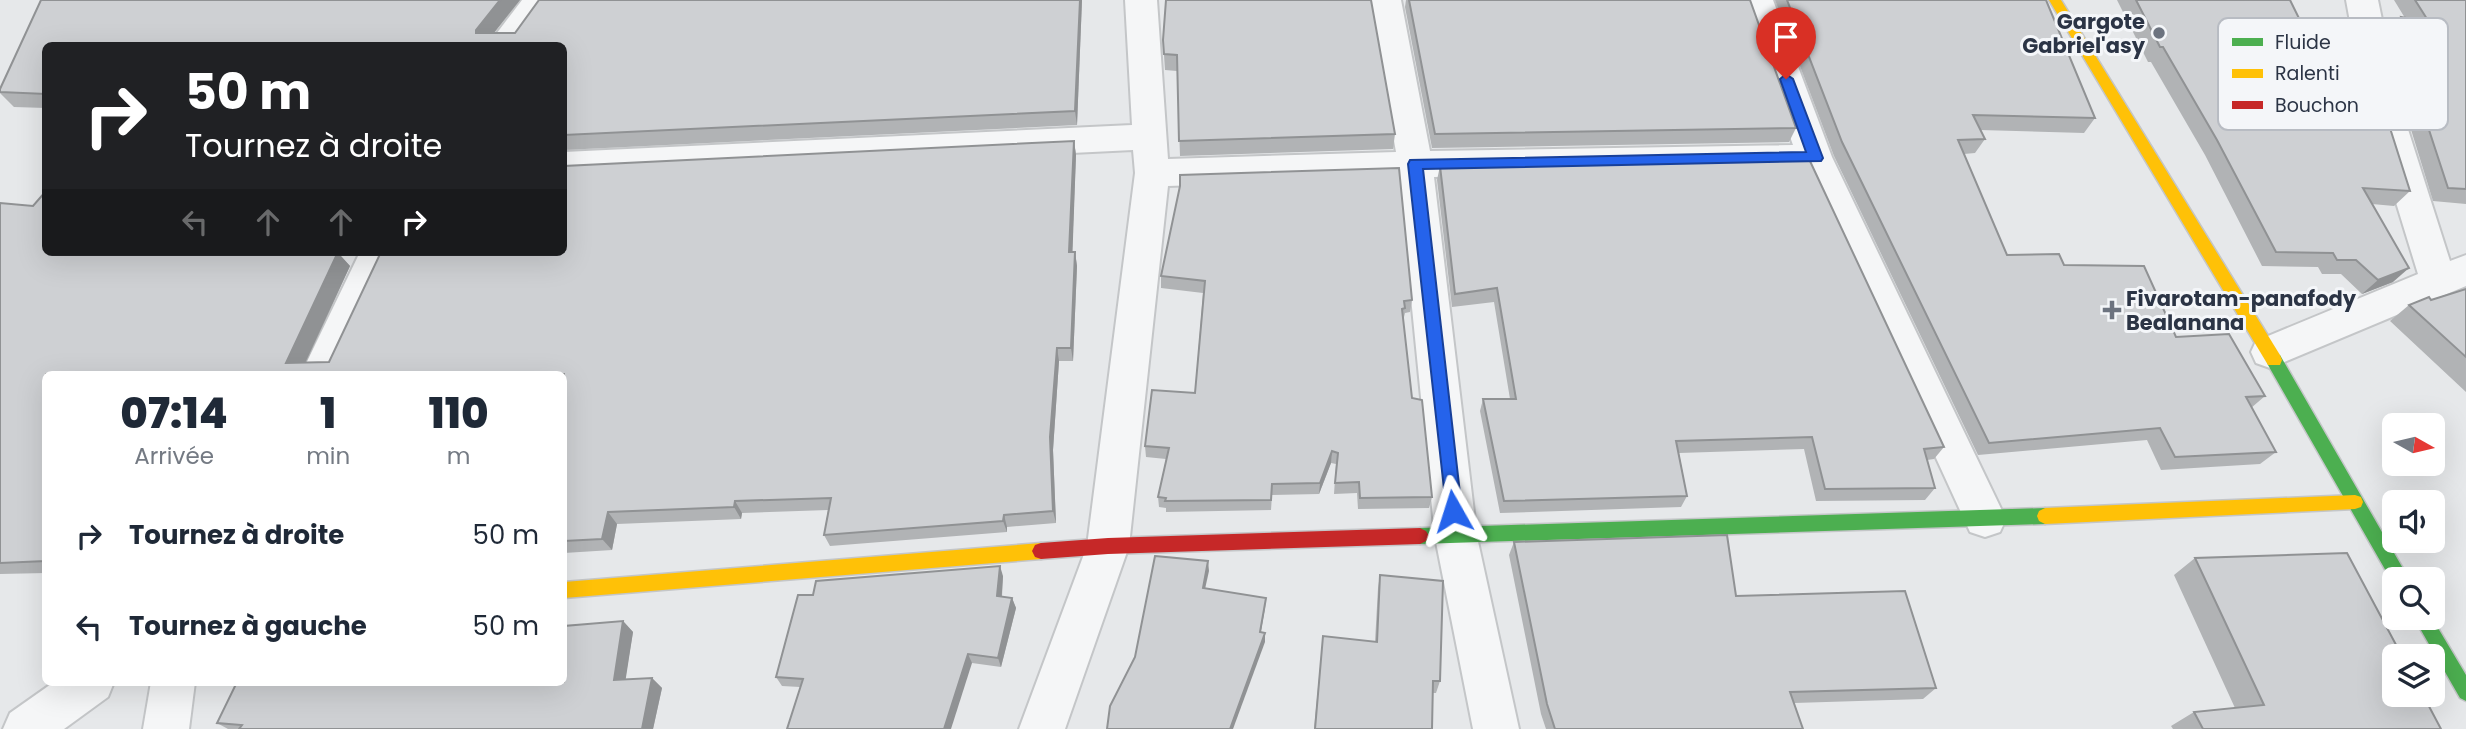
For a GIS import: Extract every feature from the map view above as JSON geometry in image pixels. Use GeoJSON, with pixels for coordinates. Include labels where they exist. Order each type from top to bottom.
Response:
{"type":"FeatureCollection","features":[{"type":"Feature","properties":{"kind":"street"},"geometry":{"type":"LineString","coordinates":[[506,42],[539,0]]}},
{"type":"Feature","properties":{"kind":"street"},"geometry":{"type":"LineString","coordinates":[[1042,729],[1108,546],[1152,155],[1141,0]]}},
{"type":"Feature","properties":{"kind":"street"},"geometry":{"type":"LineString","coordinates":[[1385,0],[1415,164],[1456,537],[1496,729]]}},
{"type":"Feature","properties":{"kind":"street"},"geometry":{"type":"LineString","coordinates":[[1757,0],[1815,158],[1985,519]]}},
{"type":"Feature","properties":{"kind":"street"},"geometry":{"type":"LineString","coordinates":[[2055,0],[2270,352],[2393,567]]}},
{"type":"Feature","properties":{"kind":"street"},"geometry":{"type":"LineString","coordinates":[[2362,0],[2365,18]]}},
{"type":"Feature","properties":{"kind":"street"},"geometry":{"type":"LineString","coordinates":[[2270,352],[2452,275],[2394,130]]}},
{"type":"Feature","properties":{"kind":"street"},"geometry":{"type":"LineString","coordinates":[[567,165],[1152,155],[1415,164],[1815,158]]}},
{"type":"Feature","properties":{"kind":"street"},"geometry":{"type":"LineString","coordinates":[[321,371],[376,256]]}},
{"type":"Feature","properties":{"kind":"street"},"geometry":{"type":"LineString","coordinates":[[567,590],[1108,546],[1985,519],[2355,502]]}},
{"type":"Feature","properties":{"kind":"street"},"geometry":{"type":"LineString","coordinates":[[2430,630],[2466,692]]}},
{"type":"Feature","properties":{"kind":"street"},"geometry":{"type":"LineString","coordinates":[[26,729],[86,686]]}},
{"type":"Feature","properties":{"kind":"street"},"geometry":{"type":"LineString","coordinates":[[166,729],[172,686]]}},
{"type":"Feature","properties":{"kind":"building"},"geometry":{"type":"Polygon","coordinates":[[[41,0],[500,0],[476,33],[515,33],[539,0],[1080,0],[1075,111],[567,135],[567,42],[42,42],[42,94],[0,92],[41,0]]]}},
{"type":"Feature","properties":{"kind":"building"},"geometry":{"type":"Polygon","coordinates":[[[1166,0],[1371,0],[1395,134],[1179,141],[1177,55],[1164,54],[1166,0]]]}},
{"type":"Feature","properties":{"kind":"building"},"geometry":{"type":"Polygon","coordinates":[[[1409,0],[1750,0],[1796,128],[1435,134],[1409,0]]]}},
{"type":"Feature","properties":{"kind":"building"},"geometry":{"type":"Polygon","coordinates":[[[1787,0],[2046,0],[2095,118],[1973,115],[1985,139],[1958,140],[2007,255],[2059,254],[2064,265],[2144,266],[2176,337],[2229,334],[2265,396],[2246,397],[2276,452],[2175,457],[2160,428],[1989,443],[1842,142],[1787,0]]]}},
{"type":"Feature","properties":{"kind":"building"},"geometry":{"type":"Polygon","coordinates":[[[2136,0],[2290,0],[2299,18],[2218,18],[2218,130],[2391,130],[2410,191],[2363,188],[2409,268],[2378,280],[2356,260],[2337,260],[2333,253],[2276,252],[2217,140],[2163,47],[2160,47],[2136,0]]]}},
{"type":"Feature","properties":{"kind":"building"},"geometry":{"type":"Polygon","coordinates":[[[2415,0],[2466,0],[2466,189],[2448,188],[2429,130],[2448,130],[2448,18],[2426,18],[2415,0]]]}},
{"type":"Feature","properties":{"kind":"building"},"geometry":{"type":"Polygon","coordinates":[[[1074,141],[1069,252],[1075,252],[1071,348],[1057,348],[1050,437],[1053,511],[1004,515],[1003,521],[824,535],[831,498],[735,501],[734,507],[608,512],[602,539],[567,541],[567,371],[42,371],[42,561],[0,563],[0,203],[33,206],[42,196],[42,256],[336,256],[286,363],[329,362],[379,256],[567,256],[567,166],[1074,141]]]}},
{"type":"Feature","properties":{"kind":"building"},"geometry":{"type":"Polygon","coordinates":[[[1809,159],[1944,447],[1924,449],[1935,488],[1825,489],[1812,437],[1676,441],[1687,496],[1504,501],[1483,399],[1516,399],[1497,288],[1455,294],[1440,166],[1809,159]]]}},
{"type":"Feature","properties":{"kind":"building"},"geometry":{"type":"Polygon","coordinates":[[[1399,168],[1412,300],[1404,301],[1405,308],[1402,309],[1412,398],[1422,400],[1432,497],[1360,498],[1359,482],[1335,483],[1338,453],[1332,451],[1320,483],[1272,484],[1271,500],[1165,501],[1166,498],[1158,497],[1169,448],[1145,446],[1152,390],[1195,393],[1205,281],[1161,276],[1180,175],[1399,168]]]}},
{"type":"Feature","properties":{"kind":"building"},"geometry":{"type":"Polygon","coordinates":[[[2466,289],[2466,357],[2409,305],[2429,297],[2431,300],[2466,289]]]}},
{"type":"Feature","properties":{"kind":"building"},"geometry":{"type":"Polygon","coordinates":[[[1727,535],[1736,596],[1905,591],[1936,688],[1790,692],[1803,729],[1555,729],[1547,704],[1514,542],[1727,535]]]}},
{"type":"Feature","properties":{"kind":"building"},"geometry":{"type":"Polygon","coordinates":[[[2347,553],[2382,619],[2382,630],[2388,630],[2396,644],[2382,644],[2382,707],[2429,707],[2441,729],[2203,729],[2194,712],[2264,705],[2195,558],[2347,553]]]}},
{"type":"Feature","properties":{"kind":"building"},"geometry":{"type":"Polygon","coordinates":[[[1155,556],[1208,561],[1203,588],[1266,598],[1260,632],[1265,633],[1230,729],[1107,729],[1110,706],[1135,657],[1155,556]]]}},
{"type":"Feature","properties":{"kind":"building"},"geometry":{"type":"Polygon","coordinates":[[[1000,566],[997,596],[1012,598],[998,658],[968,654],[944,729],[787,729],[803,679],[776,677],[798,595],[813,595],[816,581],[1000,566]]]}},
{"type":"Feature","properties":{"kind":"building"},"geometry":{"type":"Polygon","coordinates":[[[1380,575],[1443,581],[1440,681],[1433,681],[1432,729],[1315,729],[1323,636],[1377,642],[1380,575]]]}},
{"type":"Feature","properties":{"kind":"building"},"geometry":{"type":"Polygon","coordinates":[[[623,621],[614,680],[652,678],[642,729],[239,729],[242,725],[217,723],[235,686],[567,686],[567,626],[623,621]]]}},
{"type":"Feature","properties":{"kind":"traffic: fast"},"geometry":{"type":"LineString","coordinates":[[2274,360],[2393,567]]}},
{"type":"Feature","properties":{"kind":"traffic: fast"},"geometry":{"type":"LineString","coordinates":[[1420,536],[2045,516]]}},
{"type":"Feature","properties":{"kind":"traffic: fast"},"geometry":{"type":"LineString","coordinates":[[2430,630],[2466,692]]}},
{"type":"Feature","properties":{"kind":"traffic: slow"},"geometry":{"type":"LineString","coordinates":[[2055,0],[2274,360]]}},
{"type":"Feature","properties":{"kind":"traffic: slow"},"geometry":{"type":"LineString","coordinates":[[2045,516],[2355,502]]}},
{"type":"Feature","properties":{"kind":"traffic: slow"},"geometry":{"type":"LineString","coordinates":[[567,590],[1041,551]]}},
{"type":"Feature","properties":{"kind":"traffic: jam"},"geometry":{"type":"LineString","coordinates":[[1041,551],[1108,546],[1420,536]]}},
{"type":"Feature","properties":{"kind":"place","name":"Gargote Gabriel'asy"},"geometry":{"type":"Point","coordinates":[2159,33]}},
{"type":"Feature","properties":{"kind":"place","name":"Fivarotam-panafody Bealanana"},"geometry":{"type":"Point","coordinates":[2112,310]}},
{"type":"Feature","properties":{"kind":"route"},"geometry":{"type":"LineString","coordinates":[[1453,511],[1415,164],[1815,158],[1786,79]]}}]}
